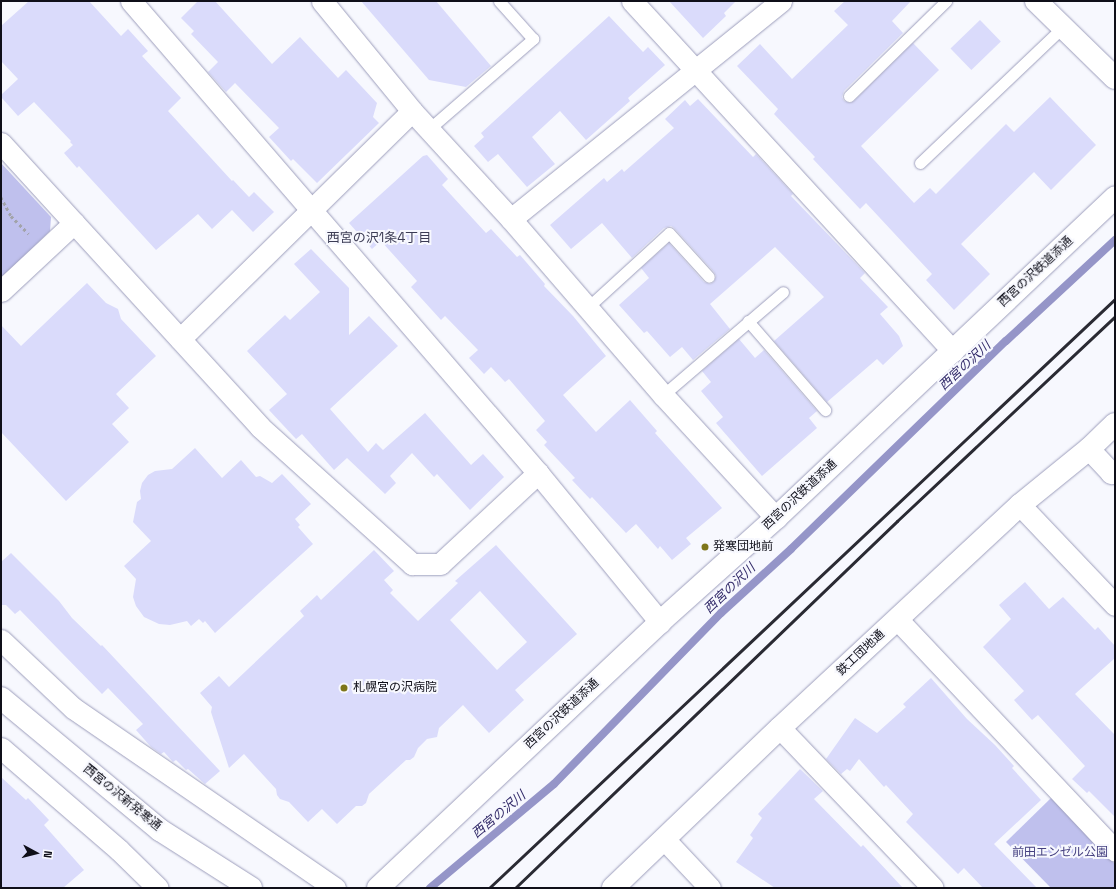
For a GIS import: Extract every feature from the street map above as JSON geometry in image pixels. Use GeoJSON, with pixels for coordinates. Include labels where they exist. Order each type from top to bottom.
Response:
{"type":"FeatureCollection","features":[{"type":"Feature","properties":{"kind":"street"},"geometry":{"type":"LineString","coordinates":[[131,1],[538,473],[660,622]]}},
{"type":"Feature","properties":{"kind":"street"},"geometry":{"type":"LineString","coordinates":[[322,1],[412,111],[511,219],[663,395],[776,518]]}},
{"type":"Feature","properties":{"kind":"street"},"geometry":{"type":"LineString","coordinates":[[632,1],[953,350]]}},
{"type":"Feature","properties":{"kind":"street"},"geometry":{"type":"LineString","coordinates":[[511,219],[781,1]]}},
{"type":"Feature","properties":{"kind":"street"},"geometry":{"type":"LineString","coordinates":[[1036,1],[1115,78]]}},
{"type":"Feature","properties":{"kind":"street"},"geometry":{"type":"LineString","coordinates":[[180,339],[412,111]]}},
{"type":"Feature","properties":{"kind":"street"},"geometry":{"type":"LineString","coordinates":[[1,143],[260,427],[412,564],[440,564],[538,473]]}},
{"type":"Feature","properties":{"kind":"street","name":"西宮の沢鉄道添通"},"geometry":{"type":"LineString","coordinates":[[378,888],[660,622],[776,518],[1115,197]]}},
{"type":"Feature","properties":{"kind":"street"},"geometry":{"type":"LineString","coordinates":[[1,291],[74,223]]}},
{"type":"Feature","properties":{"kind":"street","name":"鉄工団地通"},"geometry":{"type":"LineString","coordinates":[[613,888],[780,728],[1020,505],[1089,449],[1115,424]]}},
{"type":"Feature","properties":{"kind":"street"},"geometry":{"type":"LineString","coordinates":[[1089,449],[1111,473],[1115,474]]}},
{"type":"Feature","properties":{"kind":"street"},"geometry":{"type":"LineString","coordinates":[[1020,505],[1115,605]]}},
{"type":"Feature","properties":{"kind":"street"},"geometry":{"type":"LineString","coordinates":[[897,619],[1115,850]]}},
{"type":"Feature","properties":{"kind":"street"},"geometry":{"type":"LineString","coordinates":[[1,640],[73,708],[335,888]]}},
{"type":"Feature","properties":{"kind":"street","name":"西宮の沢新発寒通"},"geometry":{"type":"LineString","coordinates":[[1,698],[160,830],[251,888]]}},
{"type":"Feature","properties":{"kind":"street"},"geometry":{"type":"LineString","coordinates":[[780,728],[933,888]]}},
{"type":"Feature","properties":{"kind":"street"},"geometry":{"type":"LineString","coordinates":[[1,748],[119,850],[158,888]]}},
{"type":"Feature","properties":{"kind":"street"},"geometry":{"type":"LineString","coordinates":[[664,839],[710,888]]}},
{"type":"Feature","properties":{"kind":"lane"},"geometry":{"type":"LineString","coordinates":[[429,128],[533,39],[499,1]]}},
{"type":"Feature","properties":{"kind":"lane"},"geometry":{"type":"LineString","coordinates":[[849,96],[946,1]]}},
{"type":"Feature","properties":{"kind":"lane"},"geometry":{"type":"LineString","coordinates":[[920,163],[1062,27]]}},
{"type":"Feature","properties":{"kind":"lane"},"geometry":{"type":"LineString","coordinates":[[587,308],[669,233],[709,278]]}},
{"type":"Feature","properties":{"kind":"lane"},"geometry":{"type":"LineString","coordinates":[[663,395],[783,292]]}},
{"type":"Feature","properties":{"kind":"lane"},"geometry":{"type":"LineString","coordinates":[[748,321],[825,410]]}},
{"type":"Feature","properties":{"kind":"path"},"geometry":{"type":"LineString","coordinates":[[1,197],[11,216],[30,235]]}},
{"type":"Feature","properties":{"kind":"green space"},"geometry":{"type":"Polygon","coordinates":[[[1,163],[51,217],[50,231],[1,278],[1,163]]]}},
{"type":"Feature","properties":{"kind":"green space","name":"前田エンゼル公園"},"geometry":{"type":"Polygon","coordinates":[[[1051,798],[1115,864],[1115,888],[1051,888],[1006,842],[1051,798]]]}},
{"type":"Feature","properties":{"kind":"building"},"geometry":{"type":"Polygon","coordinates":[[[29,1],[89,1],[121,36],[128,29],[148,51],[142,56],[181,98],[168,111],[232,181],[233,180],[249,197],[254,192],[274,212],[253,232],[232,210],[212,229],[198,214],[156,250],[79,166],[77,168],[64,153],[73,145],[70,142],[71,141],[34,102],[18,116],[1,97],[1,95],[18,79],[1,61],[1,26],[29,1]]]}},
{"type":"Feature","properties":{"kind":"building"},"geometry":{"type":"Polygon","coordinates":[[[198,1],[215,1],[272,64],[300,37],[338,78],[346,70],[377,103],[373,117],[379,123],[317,183],[293,159],[291,161],[269,137],[279,128],[235,83],[226,92],[208,72],[218,62],[191,34],[194,31],[181,18],[198,1]]]}},
{"type":"Feature","properties":{"kind":"building"},"geometry":{"type":"Polygon","coordinates":[[[361,1],[436,1],[491,66],[466,87],[429,80],[361,1]]]}},
{"type":"Feature","properties":{"kind":"building"},"geometry":{"type":"Polygon","coordinates":[[[669,1],[736,1],[724,13],[726,16],[703,38],[669,1]]]}},
{"type":"Feature","properties":{"kind":"building"},"geometry":{"type":"Polygon","coordinates":[[[845,1],[911,1],[892,21],[903,33],[844,91],[842,97],[844,101],[850,103],[854,101],[913,43],[939,70],[861,146],[914,203],[930,188],[936,194],[1006,124],[1014,132],[1050,97],[1096,145],[1051,190],[1034,172],[961,244],[990,274],[954,310],[926,280],[932,274],[866,203],[860,209],[813,159],[815,157],[774,114],[778,109],[737,66],[760,44],[792,79],[848,25],[834,11],[845,1]]]}},
{"type":"Feature","properties":{"kind":"building"},"geometry":{"type":"Polygon","coordinates":[[[609,16],[643,52],[648,47],[665,65],[628,98],[630,101],[586,140],[560,111],[532,137],[555,164],[527,187],[498,154],[488,162],[474,146],[484,137],[481,133],[609,16]]]}},
{"type":"Feature","properties":{"kind":"building"},"geometry":{"type":"Polygon","coordinates":[[[980,20],[1001,42],[971,70],[951,48],[980,20]]]}},
{"type":"Feature","properties":{"kind":"building"},"geometry":{"type":"Polygon","coordinates":[[[698,99],[753,157],[756,154],[793,194],[791,196],[865,273],[860,278],[888,307],[880,314],[899,336],[903,346],[883,365],[877,359],[827,402],[774,341],[824,297],[775,247],[710,304],[730,329],[693,360],[682,347],[670,357],[647,331],[644,333],[619,305],[649,278],[641,268],[669,243],[704,282],[710,284],[714,282],[716,276],[714,272],[674,228],[671,226],[664,228],[632,258],[602,223],[571,249],[550,225],[604,178],[607,182],[622,169],[624,172],[674,128],[665,119],[685,100],[690,106],[698,99]]]}},
{"type":"Feature","properties":{"kind":"building"},"geometry":{"type":"Polygon","coordinates":[[[427,155],[448,179],[442,185],[486,233],[491,229],[517,257],[520,255],[545,284],[544,286],[573,316],[606,356],[563,395],[596,432],[630,400],[657,431],[655,433],[722,508],[686,538],[691,544],[672,560],[660,546],[658,549],[636,524],[626,533],[592,497],[590,499],[572,480],[575,478],[544,445],[547,442],[536,430],[545,421],[509,379],[505,382],[491,367],[484,374],[469,358],[478,350],[445,316],[441,320],[411,287],[417,281],[381,241],[372,249],[349,223],[423,156],[427,155]]]}},
{"type":"Feature","properties":{"kind":"building"},"geometry":{"type":"Polygon","coordinates":[[[311,249],[349,288],[349,335],[369,316],[398,346],[330,409],[368,452],[376,443],[383,450],[425,413],[471,465],[483,454],[504,477],[470,510],[437,474],[434,477],[412,453],[390,476],[396,483],[385,494],[347,458],[334,470],[302,434],[296,439],[269,410],[287,394],[247,351],[285,315],[290,320],[320,292],[294,264],[311,249]]]}},
{"type":"Feature","properties":{"kind":"building"},"geometry":{"type":"Polygon","coordinates":[[[87,283],[106,303],[118,309],[121,319],[156,356],[116,394],[129,408],[112,424],[129,442],[66,501],[1,432],[1,325],[21,346],[87,283]]]}},
{"type":"Feature","properties":{"kind":"building"},"geometry":{"type":"Polygon","coordinates":[[[739,339],[755,358],[764,350],[817,411],[809,418],[817,428],[762,476],[716,423],[723,417],[701,391],[711,382],[702,371],[739,339]]]}},
{"type":"Feature","properties":{"kind":"building"},"geometry":{"type":"Polygon","coordinates":[[[195,448],[222,478],[241,460],[256,477],[260,476],[272,483],[282,474],[311,504],[295,519],[300,525],[298,527],[313,544],[215,633],[205,621],[203,623],[199,619],[191,626],[187,621],[170,625],[159,624],[144,617],[136,606],[133,597],[136,579],[124,566],[151,541],[133,522],[137,502],[141,499],[140,491],[142,483],[148,475],[155,471],[172,469],[195,448]]]}},
{"type":"Feature","properties":{"kind":"building"},"geometry":{"type":"Polygon","coordinates":[[[496,545],[577,634],[515,690],[524,700],[489,733],[463,705],[439,728],[437,737],[427,739],[418,748],[414,757],[410,760],[406,760],[369,794],[366,803],[362,806],[356,806],[337,824],[322,809],[308,822],[289,802],[280,799],[277,795],[276,789],[244,754],[229,768],[211,712],[212,707],[200,693],[219,676],[229,687],[304,616],[300,611],[317,595],[321,600],[374,550],[394,571],[384,580],[393,590],[390,593],[418,621],[458,583],[455,581],[496,545]],[[480,591],[450,620],[497,670],[527,642],[480,591]]]}},
{"type":"Feature","properties":{"kind":"building"},"geometry":{"type":"Polygon","coordinates":[[[11,553],[59,601],[72,618],[101,646],[102,645],[220,771],[205,784],[188,769],[186,770],[176,760],[173,762],[164,752],[161,754],[151,747],[136,730],[143,724],[108,688],[102,694],[20,610],[15,614],[6,605],[1,605],[1,562],[11,553]]]}},
{"type":"Feature","properties":{"kind":"building"},"geometry":{"type":"Polygon","coordinates":[[[1025,582],[1049,609],[1063,597],[1095,630],[1098,627],[1115,646],[1115,658],[1075,694],[1115,735],[1115,817],[1089,791],[1087,793],[1072,779],[1085,766],[1038,715],[1032,720],[1014,700],[1024,691],[983,647],[1011,619],[999,605],[1025,582]]]}},
{"type":"Feature","properties":{"kind":"building"},"geometry":{"type":"Polygon","coordinates":[[[931,678],[967,719],[995,745],[1014,766],[1012,768],[1041,800],[994,844],[1037,888],[983,888],[964,868],[958,874],[906,822],[913,814],[886,785],[884,787],[859,759],[850,771],[847,769],[841,774],[826,759],[855,718],[877,733],[906,707],[903,704],[931,678]]]}},
{"type":"Feature","properties":{"kind":"building"},"geometry":{"type":"Polygon","coordinates":[[[800,769],[823,791],[814,799],[861,847],[863,845],[903,888],[775,888],[736,862],[753,838],[750,835],[762,818],[758,814],[800,769]]]}},
{"type":"Feature","properties":{"kind":"building"},"geometry":{"type":"Polygon","coordinates":[[[1,777],[26,800],[28,798],[49,820],[44,825],[84,870],[63,888],[1,888],[1,777]]]}},
{"type":"Feature","properties":{"kind":"waterway","name":"西宮の沢川"},"geometry":{"type":"LineString","coordinates":[[430,888],[554,784],[721,613],[791,549],[1006,341],[1115,240]]}},
{"type":"Feature","properties":{"kind":"railway"},"geometry":{"type":"LineString","coordinates":[[489,888],[1115,299]]}},
{"type":"Feature","properties":{"kind":"railway"},"geometry":{"type":"LineString","coordinates":[[515,888],[897,521],[1115,316]]}},
{"type":"Feature","properties":{"kind":"place","name":"発寒団地前"},"geometry":{"type":"Point","coordinates":[705,547]}},
{"type":"Feature","properties":{"kind":"place","name":"札幌宮の沢病院"},"geometry":{"type":"Point","coordinates":[344,688]}},
{"type":"Feature","properties":{"kind":"district","name":"西宮の沢1条4丁目"},"geometry":{"type":"Point","coordinates":[379,238]}}]}
